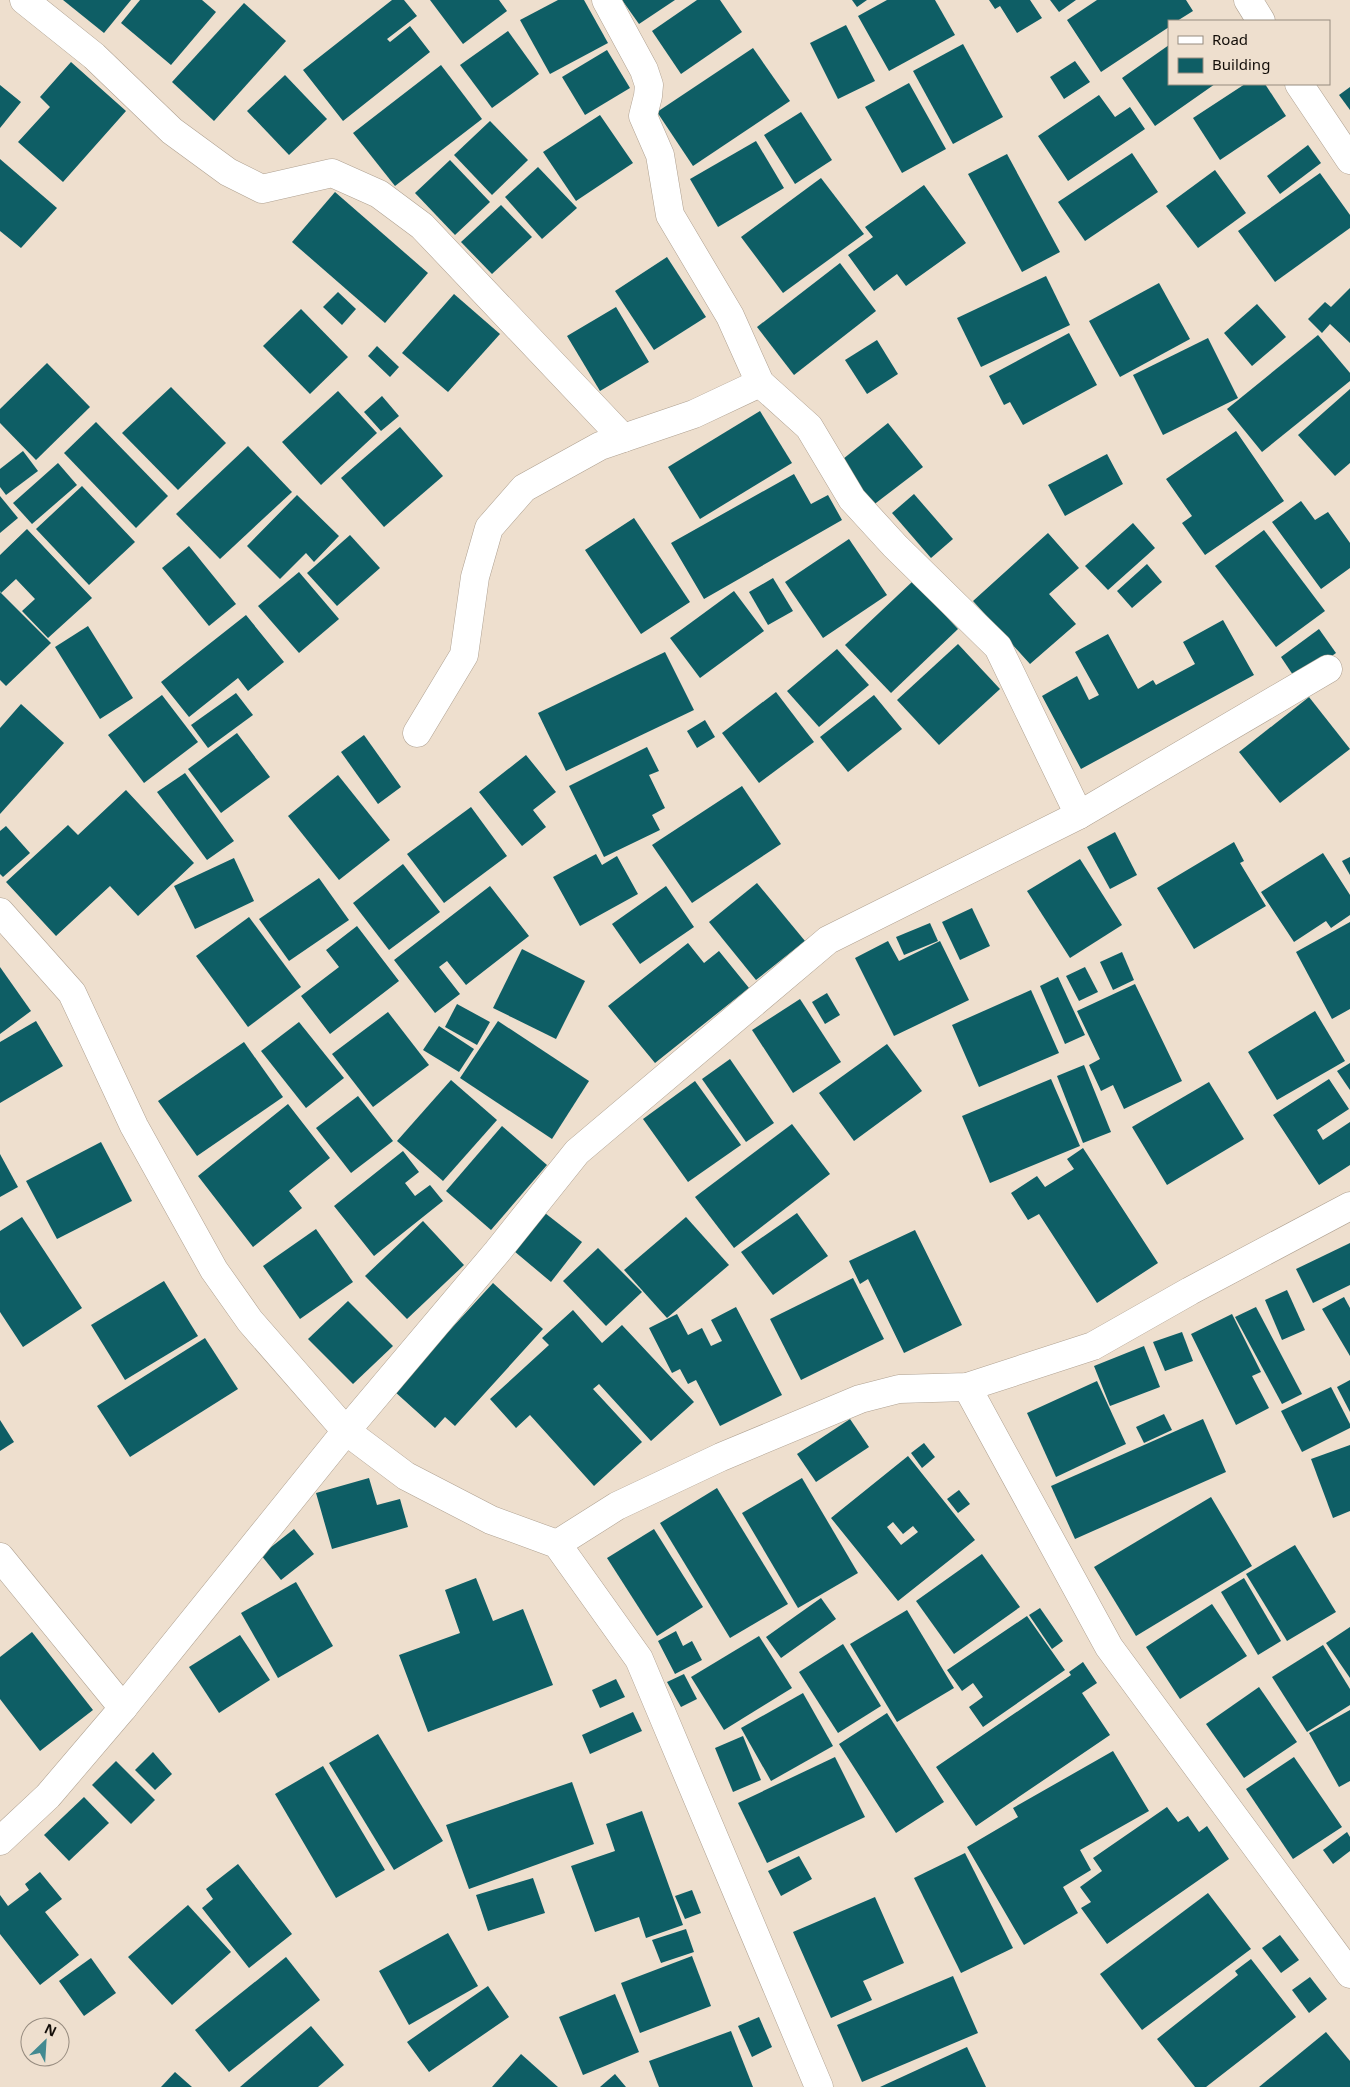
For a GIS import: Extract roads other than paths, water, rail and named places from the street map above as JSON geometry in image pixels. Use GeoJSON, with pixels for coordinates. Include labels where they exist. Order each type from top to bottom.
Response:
{"type":"FeatureCollection","features":[{"type":"Feature","properties":{"kind":"street"},"geometry":{"type":"LineString","coordinates":[[24,0],[94,56],[172,132],[228,172],[262,189],[332,173],[379,194],[422,226],[623,438]]}},
{"type":"Feature","properties":{"kind":"street"},"geometry":{"type":"LineString","coordinates":[[606,0],[644,70],[648,85],[648,96],[643,116],[660,155],[670,215],[730,316],[760,383],[810,427],[852,500],[998,647],[1079,815]]}},
{"type":"Feature","properties":{"kind":"street"},"geometry":{"type":"LineString","coordinates":[[1248,0],[1260,20]]}},
{"type":"Feature","properties":{"kind":"street"},"geometry":{"type":"LineString","coordinates":[[1300,85],[1350,160]]}},
{"type":"Feature","properties":{"kind":"street"},"geometry":{"type":"LineString","coordinates":[[417,733],[464,655],[475,577],[488,528],[524,488],[600,446],[694,414],[760,383]]}},
{"type":"Feature","properties":{"kind":"street"},"geometry":{"type":"LineString","coordinates":[[0,1841],[48,1796],[123,1708],[346,1431],[497,1252],[577,1152],[828,940],[1079,815],[1328,669]]}},
{"type":"Feature","properties":{"kind":"street"},"geometry":{"type":"LineString","coordinates":[[0,912],[72,993],[134,1126],[214,1270],[250,1321],[346,1431],[406,1476],[491,1520],[557,1544],[639,1660],[819,2087]]}},
{"type":"Feature","properties":{"kind":"street"},"geometry":{"type":"LineString","coordinates":[[557,1544],[617,1506],[721,1457],[860,1399],[899,1389],[967,1387],[1093,1346],[1190,1291],[1350,1206]]}},
{"type":"Feature","properties":{"kind":"street"},"geometry":{"type":"LineString","coordinates":[[967,1387],[1109,1647],[1350,1974]]}},
{"type":"Feature","properties":{"kind":"street"},"geometry":{"type":"LineString","coordinates":[[0,1557],[123,1708]]}}]}
